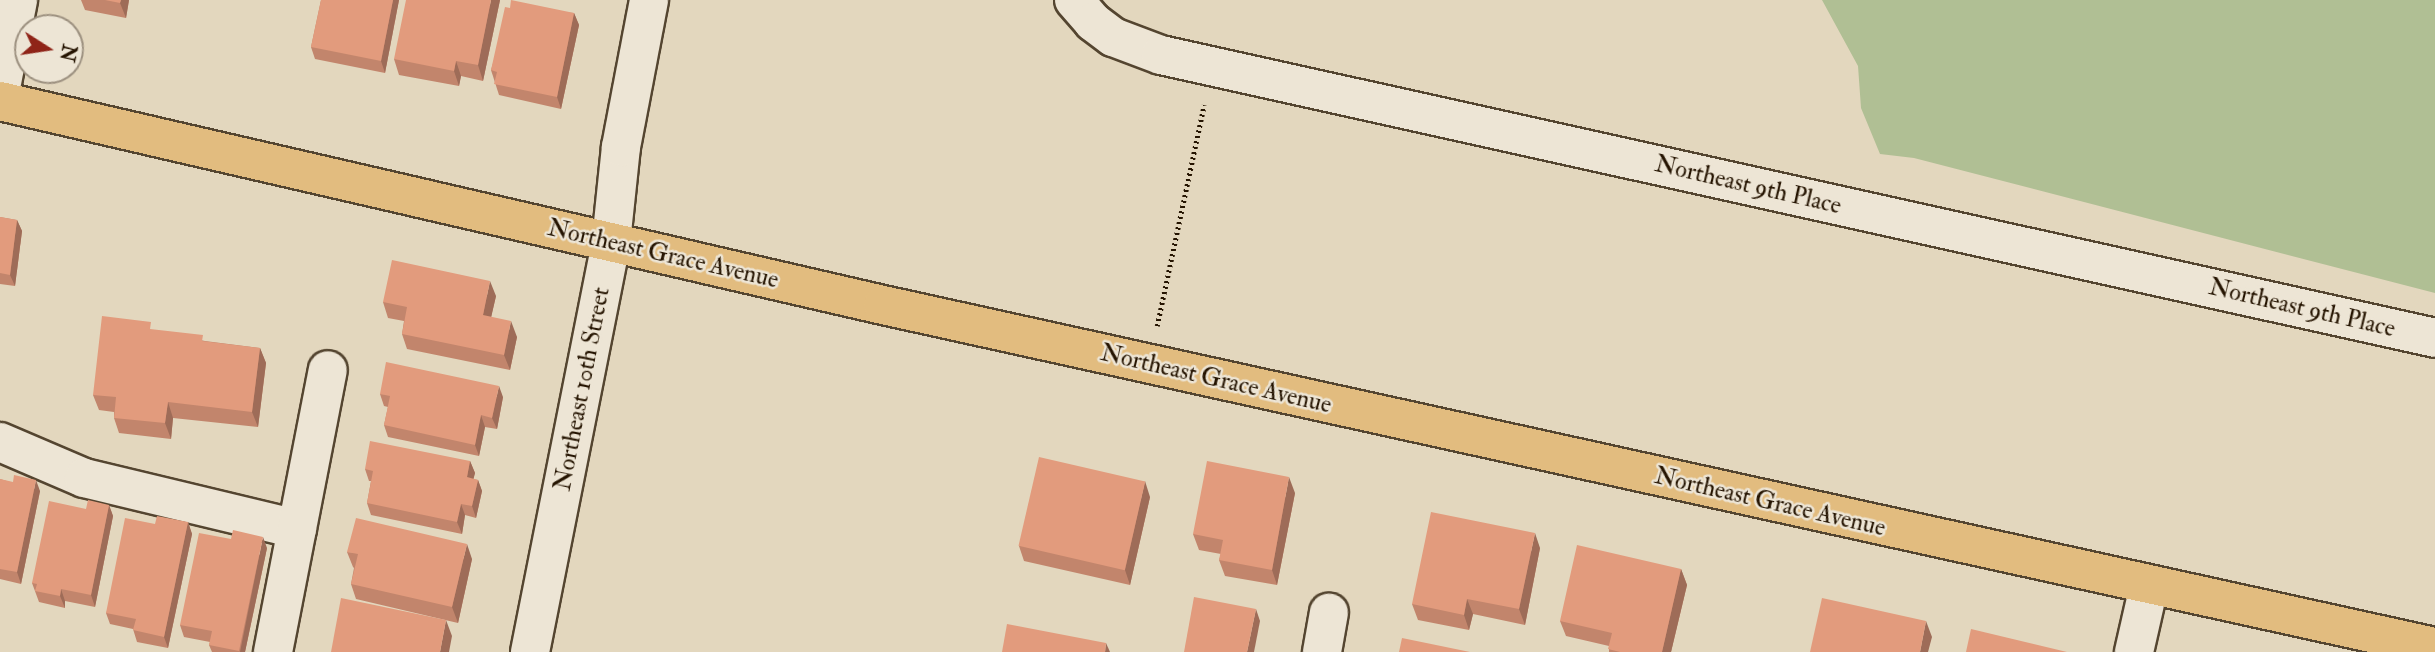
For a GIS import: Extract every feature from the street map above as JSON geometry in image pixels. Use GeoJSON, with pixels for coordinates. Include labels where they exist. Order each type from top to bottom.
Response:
{"type":"FeatureCollection","features":[{"type":"Feature","properties":{"kind":"main road","name":"Northeast Grace Avenue"},"geometry":{"type":"LineString","coordinates":[[0,101],[1149,364],[2435,647]]}},
{"type":"Feature","properties":{"kind":"street"},"geometry":{"type":"LineString","coordinates":[[0,93],[18,0]]}},
{"type":"Feature","properties":{"kind":"street","name":"Northeast 10th Street"},"geometry":{"type":"LineString","coordinates":[[530,652],[611,242],[621,147],[649,0]]}},
{"type":"Feature","properties":{"kind":"street","name":"Northeast 9th Place"},"geometry":{"type":"LineString","coordinates":[[1075,1],[1093,22],[1114,37],[1137,48],[2435,338]]}},
{"type":"Feature","properties":{"kind":"street"},"geometry":{"type":"LineString","coordinates":[[273,652],[328,370]]}},
{"type":"Feature","properties":{"kind":"street"},"geometry":{"type":"LineString","coordinates":[[0,442],[84,478],[297,529]]}},
{"type":"Feature","properties":{"kind":"street"},"geometry":{"type":"LineString","coordinates":[[2134,652],[2149,586]]}},
{"type":"Feature","properties":{"kind":"street"},"geometry":{"type":"LineString","coordinates":[[1322,652],[1329,613]]}},
{"type":"Feature","properties":{"kind":"path"},"geometry":{"type":"LineString","coordinates":[[1149,364],[1212,66]]}},
{"type":"Feature","properties":{"kind":"green space"},"geometry":{"type":"Polygon","coordinates":[[[1822,0],[2435,0],[2435,293],[1914,158],[1880,154],[1861,108],[1858,66],[1822,0]]]}},
{"type":"Feature","properties":{"kind":"building"},"geometry":{"type":"Polygon","coordinates":[[[321,0],[393,0],[381,61],[311,47],[321,0]]]}},
{"type":"Feature","properties":{"kind":"building"},"geometry":{"type":"Polygon","coordinates":[[[406,0],[491,0],[478,65],[456,61],[454,71],[394,59],[406,0]]]}},
{"type":"Feature","properties":{"kind":"building"},"geometry":{"type":"Polygon","coordinates":[[[511,0],[574,13],[557,97],[494,84],[497,72],[491,70],[505,7],[510,8],[511,0]]]}},
{"type":"Feature","properties":{"kind":"building"},"geometry":{"type":"Polygon","coordinates":[[[0,217],[17,220],[10,275],[0,273],[0,217]]]}},
{"type":"Feature","properties":{"kind":"building"},"geometry":{"type":"Polygon","coordinates":[[[392,260],[490,281],[483,315],[511,321],[504,355],[402,334],[407,307],[383,302],[392,260]]]}},
{"type":"Feature","properties":{"kind":"building"},"geometry":{"type":"Polygon","coordinates":[[[102,316],[151,322],[150,329],[203,335],[202,341],[260,348],[252,412],[168,402],[165,423],[114,418],[116,397],[93,395],[102,316]]]}},
{"type":"Feature","properties":{"kind":"building"},"geometry":{"type":"Polygon","coordinates":[[[386,362],[499,386],[492,418],[481,415],[475,445],[384,425],[390,396],[380,394],[386,362]]]}},
{"type":"Feature","properties":{"kind":"building"},"geometry":{"type":"Polygon","coordinates":[[[370,441],[470,461],[467,477],[478,480],[472,506],[461,504],[457,522],[367,503],[373,471],[365,469],[370,441]]]}},
{"type":"Feature","properties":{"kind":"building"},"geometry":{"type":"Polygon","coordinates":[[[1039,457],[1145,482],[1125,570],[1019,546],[1039,457]]]}},
{"type":"Feature","properties":{"kind":"building"},"geometry":{"type":"Polygon","coordinates":[[[1207,461],[1289,477],[1272,570],[1219,560],[1223,540],[1193,534],[1207,461]]]}},
{"type":"Feature","properties":{"kind":"building"},"geometry":{"type":"Polygon","coordinates":[[[14,475],[36,480],[17,572],[0,569],[0,479],[13,482],[14,475]]]}},
{"type":"Feature","properties":{"kind":"building"},"geometry":{"type":"Polygon","coordinates":[[[88,500],[109,505],[91,595],[61,589],[60,596],[35,591],[37,584],[32,583],[49,501],[86,509],[88,500]]]}},
{"type":"Feature","properties":{"kind":"building"},"geometry":{"type":"Polygon","coordinates":[[[1431,512],[1535,533],[1519,609],[1467,599],[1464,615],[1412,604],[1431,512]]]}},
{"type":"Feature","properties":{"kind":"building"},"geometry":{"type":"Polygon","coordinates":[[[157,516],[188,522],[164,637],[133,630],[136,619],[106,613],[125,518],[155,524],[157,516]]]}},
{"type":"Feature","properties":{"kind":"building"},"geometry":{"type":"Polygon","coordinates":[[[356,518],[467,544],[452,607],[351,584],[358,554],[347,552],[356,518]]]}},
{"type":"Feature","properties":{"kind":"building"},"geometry":{"type":"Polygon","coordinates":[[[233,530],[263,537],[239,651],[209,645],[212,631],[180,625],[199,533],[231,539],[233,530]]]}},
{"type":"Feature","properties":{"kind":"building"},"geometry":{"type":"Polygon","coordinates":[[[1577,545],[1681,569],[1662,652],[1620,652],[1608,649],[1612,633],[1560,621],[1577,545]]]}},
{"type":"Feature","properties":{"kind":"building"},"geometry":{"type":"Polygon","coordinates":[[[1194,597],[1256,609],[1247,652],[1184,652],[1194,597]]]}},
{"type":"Feature","properties":{"kind":"building"},"geometry":{"type":"Polygon","coordinates":[[[341,598],[446,620],[440,652],[331,652],[341,598]]]}},
{"type":"Feature","properties":{"kind":"building"},"geometry":{"type":"Polygon","coordinates":[[[1822,598],[1926,621],[1920,652],[1810,652],[1822,598]]]}},
{"type":"Feature","properties":{"kind":"building"},"geometry":{"type":"Polygon","coordinates":[[[1007,624],[1106,643],[1105,652],[1002,652],[1007,624]]]}},
{"type":"Feature","properties":{"kind":"building"},"geometry":{"type":"Polygon","coordinates":[[[1971,629],[2067,652],[1966,652],[1971,629]]]}},
{"type":"Feature","properties":{"kind":"building"},"geometry":{"type":"Polygon","coordinates":[[[1402,638],[1470,652],[1399,652],[1402,638]]]}}]}
